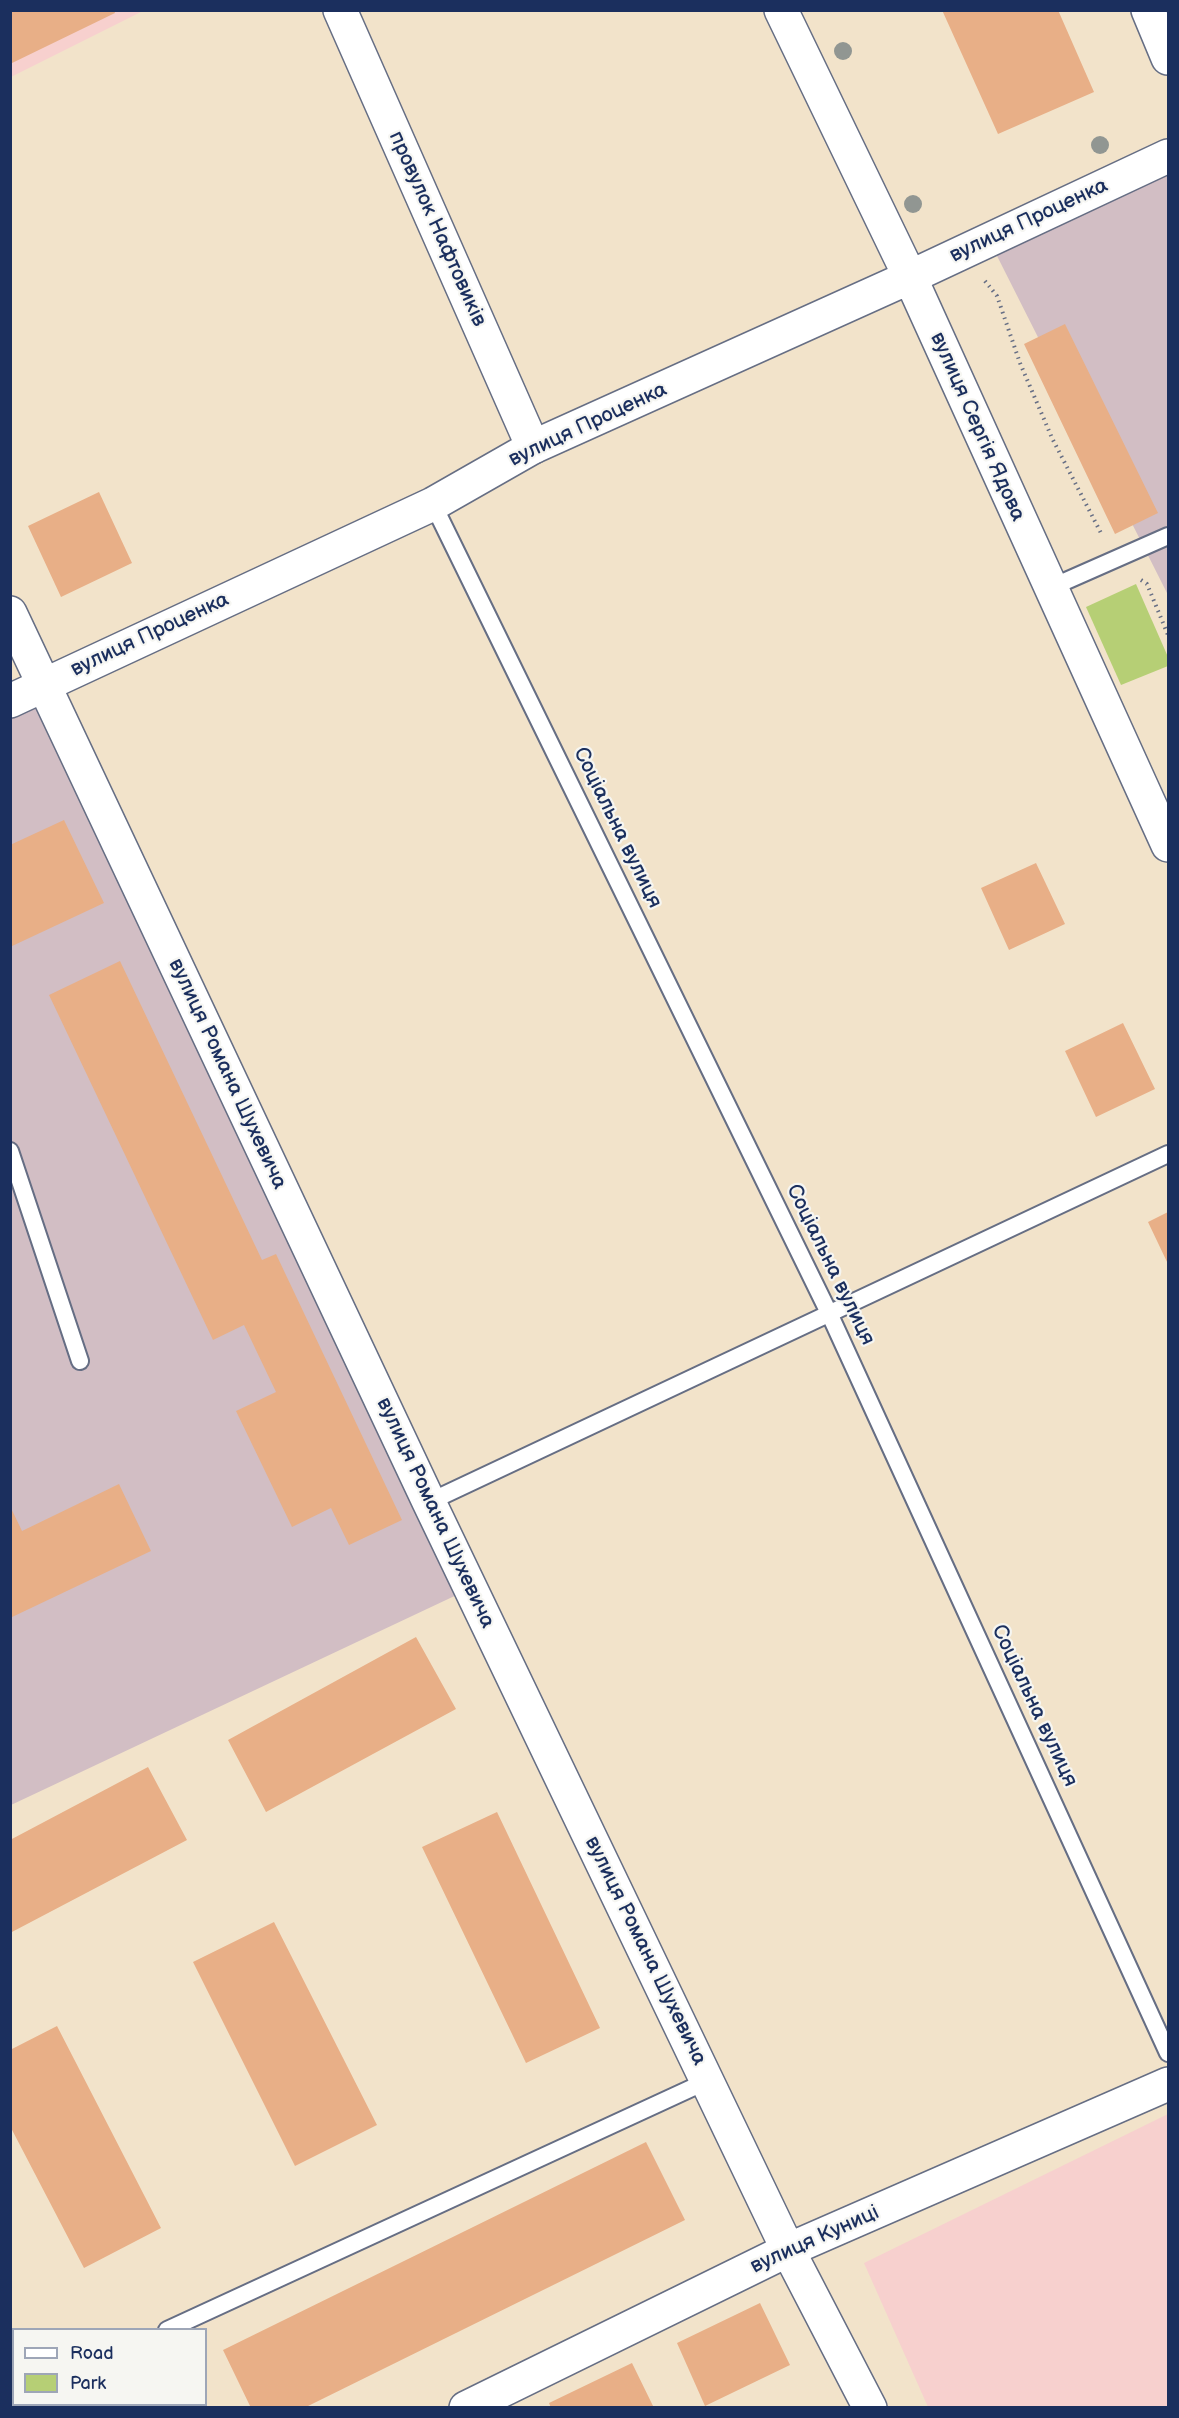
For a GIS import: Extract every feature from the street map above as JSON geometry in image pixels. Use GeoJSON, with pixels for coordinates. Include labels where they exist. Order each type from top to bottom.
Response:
{"type":"FeatureCollection","features":[{"type":"Feature","properties":{"kind":"street","name":"провулок Нафтовиків"},"geometry":{"type":"LineString","coordinates":[[340,10],[533,447]]}},
{"type":"Feature","properties":{"kind":"street","name":"вулиця Сергія Ядова"},"geometry":{"type":"LineString","coordinates":[[782,10],[910,277],[1168,845]]}},
{"type":"Feature","properties":{"kind":"street"},"geometry":{"type":"LineString","coordinates":[[1148,10],[1168,58]]}},
{"type":"Feature","properties":{"kind":"street","name":"вулиця Проценка"},"geometry":{"type":"LineString","coordinates":[[10,701],[433,504],[533,447],[910,277],[1168,156]]}},
{"type":"Feature","properties":{"kind":"street","name":"вулиця Романа Шухевича"},"geometry":{"type":"LineString","coordinates":[[10,613],[429,1502],[788,2250],[870,2408]]}},
{"type":"Feature","properties":{"kind":"street","name":"вулиця Куниці"},"geometry":{"type":"LineString","coordinates":[[466,2408],[788,2250],[1168,2084]]}},
{"type":"Feature","properties":{"kind":"lane","name":"Соціальна вулиця"},"geometry":{"type":"LineString","coordinates":[[433,504],[829,1313],[1168,2053]]}},
{"type":"Feature","properties":{"kind":"lane"},"geometry":{"type":"LineString","coordinates":[[1050,588],[1168,536]]}},
{"type":"Feature","properties":{"kind":"lane"},"geometry":{"type":"LineString","coordinates":[[10,1151],[80,1361]]}},
{"type":"Feature","properties":{"kind":"lane"},"geometry":{"type":"LineString","coordinates":[[429,1502],[1168,1154]]}},
{"type":"Feature","properties":{"kind":"lane"},"geometry":{"type":"LineString","coordinates":[[171,2328],[707,2081]]}},
{"type":"Feature","properties":{"kind":"path"},"geometry":{"type":"LineString","coordinates":[[997,296],[1020,363],[1052,438],[1102,534]]}},
{"type":"Feature","properties":{"kind":"shaded area"},"geometry":{"type":"Polygon","coordinates":[[[11,11],[143,11],[11,77],[11,11]]]}},
{"type":"Feature","properties":{"kind":"shaded area"},"geometry":{"type":"Polygon","coordinates":[[[1168,167],[1168,595],[991,244],[1168,167]]]}},
{"type":"Feature","properties":{"kind":"shaded area"},"geometry":{"type":"Polygon","coordinates":[[[37,693],[463,1592],[11,1805],[10,706],[37,693]]]}},
{"type":"Feature","properties":{"kind":"shaded area"},"geometry":{"type":"Polygon","coordinates":[[[1168,2114],[1168,2407],[928,2407],[864,2263],[1168,2114]]]}},
{"type":"Feature","properties":{"kind":"green space"},"geometry":{"type":"Polygon","coordinates":[[[1136,584],[1168,657],[1168,666],[1121,685],[1086,607],[1136,584]]]}},
{"type":"Feature","properties":{"kind":"building"},"geometry":{"type":"Polygon","coordinates":[[[10,10],[114,10],[115,13],[10,64],[10,10]]]}},
{"type":"Feature","properties":{"kind":"building"},"geometry":{"type":"Polygon","coordinates":[[[942,10],[1058,10],[1094,92],[998,134],[942,10]]]}},
{"type":"Feature","properties":{"kind":"building"},"geometry":{"type":"Polygon","coordinates":[[[1065,324],[1158,513],[1115,534],[1024,344],[1065,324]]]}},
{"type":"Feature","properties":{"kind":"building"},"geometry":{"type":"Polygon","coordinates":[[[99,492],[132,563],[61,597],[28,526],[99,492]]]}},
{"type":"Feature","properties":{"kind":"building"},"geometry":{"type":"Polygon","coordinates":[[[64,820],[104,903],[10,947],[10,845],[64,820]]]}},
{"type":"Feature","properties":{"kind":"building"},"geometry":{"type":"Polygon","coordinates":[[[1036,863],[1065,924],[1009,950],[981,888],[1036,863]]]}},
{"type":"Feature","properties":{"kind":"building"},"geometry":{"type":"Polygon","coordinates":[[[120,961],[262,1260],[276,1254],[402,1520],[349,1545],[331,1508],[292,1527],[236,1411],[276,1392],[244,1325],[213,1340],[49,995],[120,961]]]}},
{"type":"Feature","properties":{"kind":"building"},"geometry":{"type":"Polygon","coordinates":[[[1123,1023],[1155,1089],[1096,1117],[1065,1051],[1123,1023]]]}},
{"type":"Feature","properties":{"kind":"building"},"geometry":{"type":"Polygon","coordinates":[[[1168,1212],[1168,1264],[1148,1222],[1168,1212]]]}},
{"type":"Feature","properties":{"kind":"building"},"geometry":{"type":"Polygon","coordinates":[[[119,1484],[151,1551],[10,1618],[10,1506],[22,1531],[119,1484]]]}},
{"type":"Feature","properties":{"kind":"building"},"geometry":{"type":"Polygon","coordinates":[[[416,1637],[456,1709],[266,1812],[228,1740],[416,1637]]]}},
{"type":"Feature","properties":{"kind":"building"},"geometry":{"type":"Polygon","coordinates":[[[148,1767],[187,1840],[10,1933],[10,1840],[148,1767]]]}},
{"type":"Feature","properties":{"kind":"building"},"geometry":{"type":"Polygon","coordinates":[[[497,1812],[600,2028],[526,2063],[422,1847],[497,1812]]]}},
{"type":"Feature","properties":{"kind":"building"},"geometry":{"type":"Polygon","coordinates":[[[274,1922],[377,2125],[295,2166],[193,1962],[274,1922]]]}},
{"type":"Feature","properties":{"kind":"building"},"geometry":{"type":"Polygon","coordinates":[[[57,2026],[161,2228],[84,2268],[10,2126],[10,2050],[57,2026]]]}},
{"type":"Feature","properties":{"kind":"building"},"geometry":{"type":"Polygon","coordinates":[[[646,2142],[685,2220],[304,2408],[251,2408],[223,2350],[646,2142]]]}},
{"type":"Feature","properties":{"kind":"building"},"geometry":{"type":"Polygon","coordinates":[[[760,2303],[790,2365],[705,2406],[677,2343],[760,2303]]]}},
{"type":"Feature","properties":{"kind":"building"},"geometry":{"type":"Polygon","coordinates":[[[632,2363],[654,2408],[551,2408],[549,2403],[632,2363]]]}},
{"type":"Feature","properties":{"kind":"building"},"geometry":{"type":"Polygon","coordinates":[[[92,2406],[124,2406],[125,2408],[89,2408],[92,2406]]]}}]}
